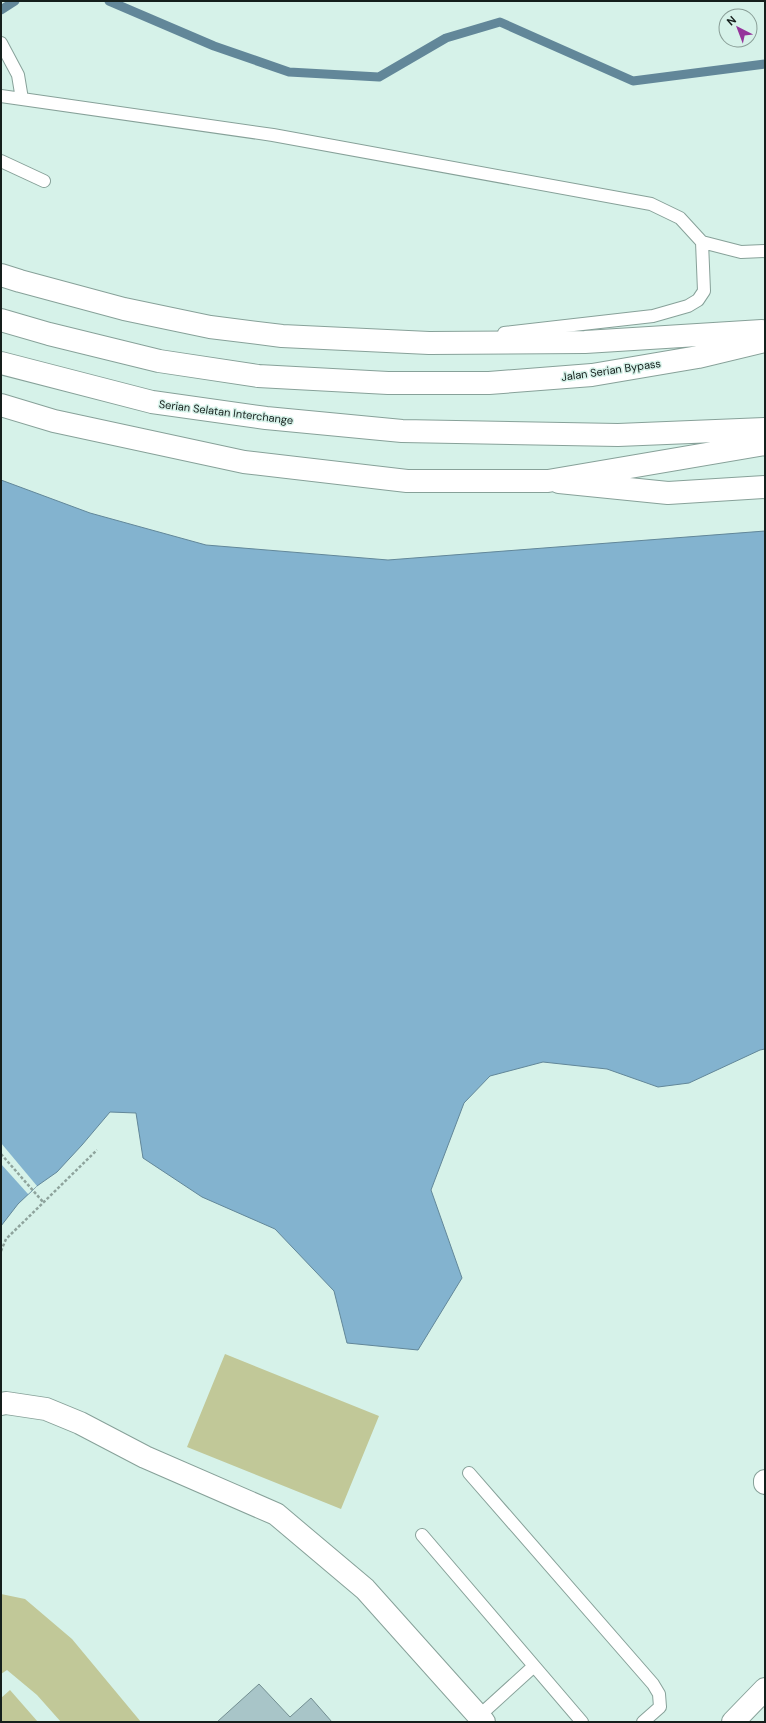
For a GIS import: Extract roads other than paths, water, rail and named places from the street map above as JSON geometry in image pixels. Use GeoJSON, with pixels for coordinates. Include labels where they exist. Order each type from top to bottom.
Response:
{"type":"FeatureCollection","features":[{"type":"Feature","properties":{"kind":"main road"},"geometry":{"type":"LineString","coordinates":[[1,275],[124,309],[210,327],[282,336],[429,343],[585,342],[765,331]]}},
{"type":"Feature","properties":{"kind":"main road","name":"Jalan Serian Bypass"},"geometry":{"type":"LineString","coordinates":[[1,320],[49,334],[159,361],[258,376],[388,383],[489,383],[592,375],[698,357],[765,341]]}},
{"type":"Feature","properties":{"kind":"main road","name":"Serian Selatan Interchange"},"geometry":{"type":"LineString","coordinates":[[1,363],[152,402],[266,418],[394,430],[618,435],[765,428]]}},
{"type":"Feature","properties":{"kind":"main road"},"geometry":{"type":"LineString","coordinates":[[1,405],[54,421],[244,462],[407,481],[548,481],[668,493],[765,487]]}},
{"type":"Feature","properties":{"kind":"main road"},"geometry":{"type":"LineString","coordinates":[[548,481],[765,444]]}},
{"type":"Feature","properties":{"kind":"main road"},"geometry":{"type":"LineString","coordinates":[[1,1404],[6,1403],[46,1409],[80,1423],[145,1457],[276,1514],[364,1589],[481,1719]]}},
{"type":"Feature","properties":{"kind":"main road"},"geometry":{"type":"LineString","coordinates":[[733,1722],[765,1689]]}},
{"type":"Feature","properties":{"kind":"lane"},"geometry":{"type":"LineString","coordinates":[[1,43],[18,75],[22,99]]}},
{"type":"Feature","properties":{"kind":"lane"},"geometry":{"type":"LineString","coordinates":[[1,96],[273,135],[650,204],[680,218],[702,242],[741,252],[765,251]]}},
{"type":"Feature","properties":{"kind":"lane"},"geometry":{"type":"LineString","coordinates":[[1,161],[44,181]]}},
{"type":"Feature","properties":{"kind":"lane"},"geometry":{"type":"LineString","coordinates":[[429,343],[653,316],[688,306],[698,300],[704,291],[702,242]]}},
{"type":"Feature","properties":{"kind":"lane"},"geometry":{"type":"LineString","coordinates":[[469,1473],[653,1684],[659,1694],[660,1707],[644,1722]]}},
{"type":"Feature","properties":{"kind":"lane"},"geometry":{"type":"LineString","coordinates":[[422,1534],[582,1722]]}},
{"type":"Feature","properties":{"kind":"lane"},"geometry":{"type":"LineString","coordinates":[[481,1719],[534,1666]]}},
{"type":"Feature","properties":{"kind":"water"},"geometry":{"type":"Polygon","coordinates":[[[1,480],[90,513],[206,545],[388,560],[765,531],[765,1049],[689,1083],[658,1087],[607,1069],[543,1062],[490,1076],[464,1103],[431,1190],[462,1278],[418,1350],[347,1343],[334,1291],[275,1229],[202,1197],[143,1158],[136,1113],[110,1112],[57,1172],[37,1186],[18,1204],[1,1226],[1,480]]]}},
{"type":"Feature","properties":{"kind":"waterway"},"geometry":{"type":"LineString","coordinates":[[1,10],[15,1]]}},
{"type":"Feature","properties":{"kind":"waterway"},"geometry":{"type":"LineString","coordinates":[[109,1],[214,46],[289,72],[379,77],[446,38],[500,22],[633,81],[765,64]]}}]}
